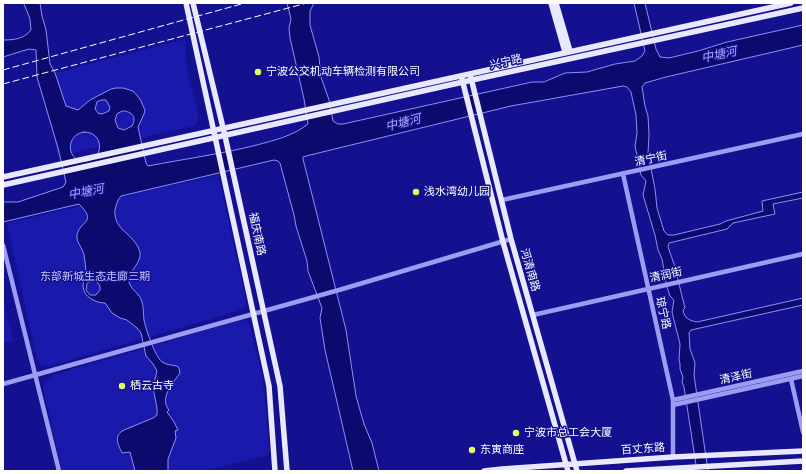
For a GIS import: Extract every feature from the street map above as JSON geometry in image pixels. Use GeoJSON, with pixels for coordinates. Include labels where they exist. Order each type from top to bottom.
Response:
{"type":"FeatureCollection","features":[{"type":"Feature","properties":{"kind":"main road","name":"福庆南路"},"geometry":{"type":"LineString","coordinates":[[186,3],[214,138],[269,386],[275,471]]}},
{"type":"Feature","properties":{"kind":"main road","name":"福庆南路"},"geometry":{"type":"LineString","coordinates":[[193,3],[230,155],[280,386],[287,471]]}},
{"type":"Feature","properties":{"kind":"main road"},"geometry":{"type":"LineString","coordinates":[[551,3],[568,52]]}},
{"type":"Feature","properties":{"kind":"main road"},"geometry":{"type":"LineString","coordinates":[[556,3],[568,52]]}},
{"type":"Feature","properties":{"kind":"main road"},"geometry":{"type":"LineString","coordinates":[[3,177],[791,3]]}},
{"type":"Feature","properties":{"kind":"main road","name":"兴宁路"},"geometry":{"type":"LineString","coordinates":[[3,185],[472,80],[803,8]]}},
{"type":"Feature","properties":{"kind":"main road","name":"河清南路"},"geometry":{"type":"LineString","coordinates":[[470,74],[511,239],[577,471]]}},
{"type":"Feature","properties":{"kind":"main road"},"geometry":{"type":"LineString","coordinates":[[462,76],[463,82]]}},
{"type":"Feature","properties":{"kind":"main road","name":"河清南路"},"geometry":{"type":"LineString","coordinates":[[463,82],[503,242],[568,471]]}},
{"type":"Feature","properties":{"kind":"main road","name":"百丈东路"},"geometry":{"type":"LineString","coordinates":[[484,471],[673,457],[803,451]]}},
{"type":"Feature","properties":{"kind":"main road","name":"百丈东路"},"geometry":{"type":"LineString","coordinates":[[626,471],[725,468],[803,461]]}},
{"type":"Feature","properties":{"kind":"street","name":"清宁街"},"geometry":{"type":"LineString","coordinates":[[502,200],[803,134]]}},
{"type":"Feature","properties":{"kind":"street","name":"琼宁路"},"geometry":{"type":"LineString","coordinates":[[622,174],[673,400],[673,457]]}},
{"type":"Feature","properties":{"kind":"street"},"geometry":{"type":"LineString","coordinates":[[3,384],[318,296],[511,239]]}},
{"type":"Feature","properties":{"kind":"street"},"geometry":{"type":"LineString","coordinates":[[3,245],[59,471]]}},
{"type":"Feature","properties":{"kind":"street","name":"清润街"},"geometry":{"type":"LineString","coordinates":[[533,315],[803,254]]}},
{"type":"Feature","properties":{"kind":"street","name":"清泽街"},"geometry":{"type":"LineString","coordinates":[[673,400],[803,371]]}},
{"type":"Feature","properties":{"kind":"street","name":"清泽街"},"geometry":{"type":"LineString","coordinates":[[673,405],[803,376]]}},
{"type":"Feature","properties":{"kind":"street"},"geometry":{"type":"LineString","coordinates":[[791,379],[803,432]]}},
{"type":"Feature","properties":{"kind":"green space"},"geometry":{"type":"Polygon","coordinates":[[[185,39],[187,71],[198,113],[198,121],[194,126],[58,156],[43,97],[36,78],[185,39]]]}},
{"type":"Feature","properties":{"kind":"green space","name":"东部新城生态走廊三期"},"geometry":{"type":"Polygon","coordinates":[[[218,175],[246,299],[245,307],[238,311],[50,366],[41,365],[36,357],[7,223],[218,175]]]}},
{"type":"Feature","properties":{"kind":"green space"},"geometry":{"type":"Polygon","coordinates":[[[3,300],[13,341],[3,343],[3,300]]]}},
{"type":"Feature","properties":{"kind":"green space"},"geometry":{"type":"Polygon","coordinates":[[[246,320],[250,326],[262,375],[269,455],[203,471],[62,471],[43,388],[43,384],[52,375],[238,321],[246,320]]]}},
{"type":"Feature","properties":{"kind":"water","name":"中塘河"},"geometry":{"type":"Polygon","coordinates":[[[24,3],[40,3],[46,30],[50,64],[55,73],[66,106],[78,110],[90,100],[116,88],[123,88],[133,91],[140,99],[145,110],[138,127],[148,166],[257,145],[290,135],[308,124],[304,99],[290,38],[289,28],[291,19],[287,3],[314,3],[310,11],[310,25],[319,57],[321,77],[329,100],[333,121],[338,124],[532,82],[544,82],[565,73],[587,72],[615,64],[635,61],[642,56],[645,51],[634,3],[645,3],[656,49],[660,57],[669,58],[727,42],[803,25],[803,45],[666,77],[645,83],[642,87],[648,116],[648,153],[657,208],[664,231],[668,235],[674,235],[720,224],[763,211],[762,201],[803,192],[803,198],[773,204],[775,214],[733,223],[727,229],[669,243],[668,247],[674,264],[685,308],[683,310],[686,317],[697,322],[803,298],[803,305],[691,330],[689,333],[690,349],[695,363],[694,375],[708,471],[697,471],[682,382],[683,377],[680,369],[680,344],[672,312],[674,300],[670,296],[667,287],[662,259],[658,250],[643,195],[646,181],[641,175],[635,146],[637,133],[636,115],[631,92],[627,87],[623,86],[511,106],[303,157],[346,330],[356,396],[364,424],[372,443],[379,471],[353,471],[325,350],[320,318],[322,308],[308,271],[307,261],[296,226],[280,163],[274,160],[121,196],[117,202],[115,216],[120,226],[135,242],[140,252],[139,260],[129,278],[131,287],[140,296],[143,304],[145,324],[159,359],[162,362],[177,366],[180,373],[166,396],[166,405],[169,410],[167,412],[178,430],[175,431],[176,438],[168,459],[168,471],[135,471],[130,452],[122,453],[117,438],[118,435],[124,430],[157,415],[153,388],[157,371],[146,356],[141,333],[137,328],[127,320],[112,313],[105,303],[91,299],[85,293],[83,284],[86,274],[85,265],[83,252],[77,235],[81,226],[88,218],[87,215],[79,204],[3,222],[3,202],[18,202],[63,187],[66,182],[58,148],[37,77],[36,50],[29,49],[3,57],[3,40],[11,40],[28,33],[31,30],[30,19],[24,3]],[[106,100],[97,102],[95,109],[98,113],[102,114],[109,111],[110,107],[106,100]],[[123,111],[117,114],[115,120],[118,128],[124,130],[132,126],[134,118],[129,112],[123,111]],[[84,132],[73,138],[71,143],[70,148],[72,153],[75,158],[80,160],[86,161],[92,159],[99,151],[99,141],[96,136],[91,133],[84,132]],[[90,281],[87,284],[86,290],[90,295],[96,295],[100,290],[100,286],[96,281],[90,281]]]}},
{"type":"Feature","properties":{"kind":"railway"},"geometry":{"type":"LineString","coordinates":[[3,70],[245,3]]}},
{"type":"Feature","properties":{"kind":"railway"},"geometry":{"type":"LineString","coordinates":[[3,84],[307,3]]}},
{"type":"Feature","properties":{"kind":"place","name":"宁波公交机动车辆检测有限公司"},"geometry":{"type":"Point","coordinates":[258,72]}},
{"type":"Feature","properties":{"kind":"place","name":"浅水湾幼儿园"},"geometry":{"type":"Point","coordinates":[416,192]}},
{"type":"Feature","properties":{"kind":"place","name":"栖云古寺"},"geometry":{"type":"Point","coordinates":[122,386]}},
{"type":"Feature","properties":{"kind":"place","name":"宁波市总工会大厦"},"geometry":{"type":"Point","coordinates":[516,433]}},
{"type":"Feature","properties":{"kind":"place","name":"东寅商座"},"geometry":{"type":"Point","coordinates":[472,450]}}]}
